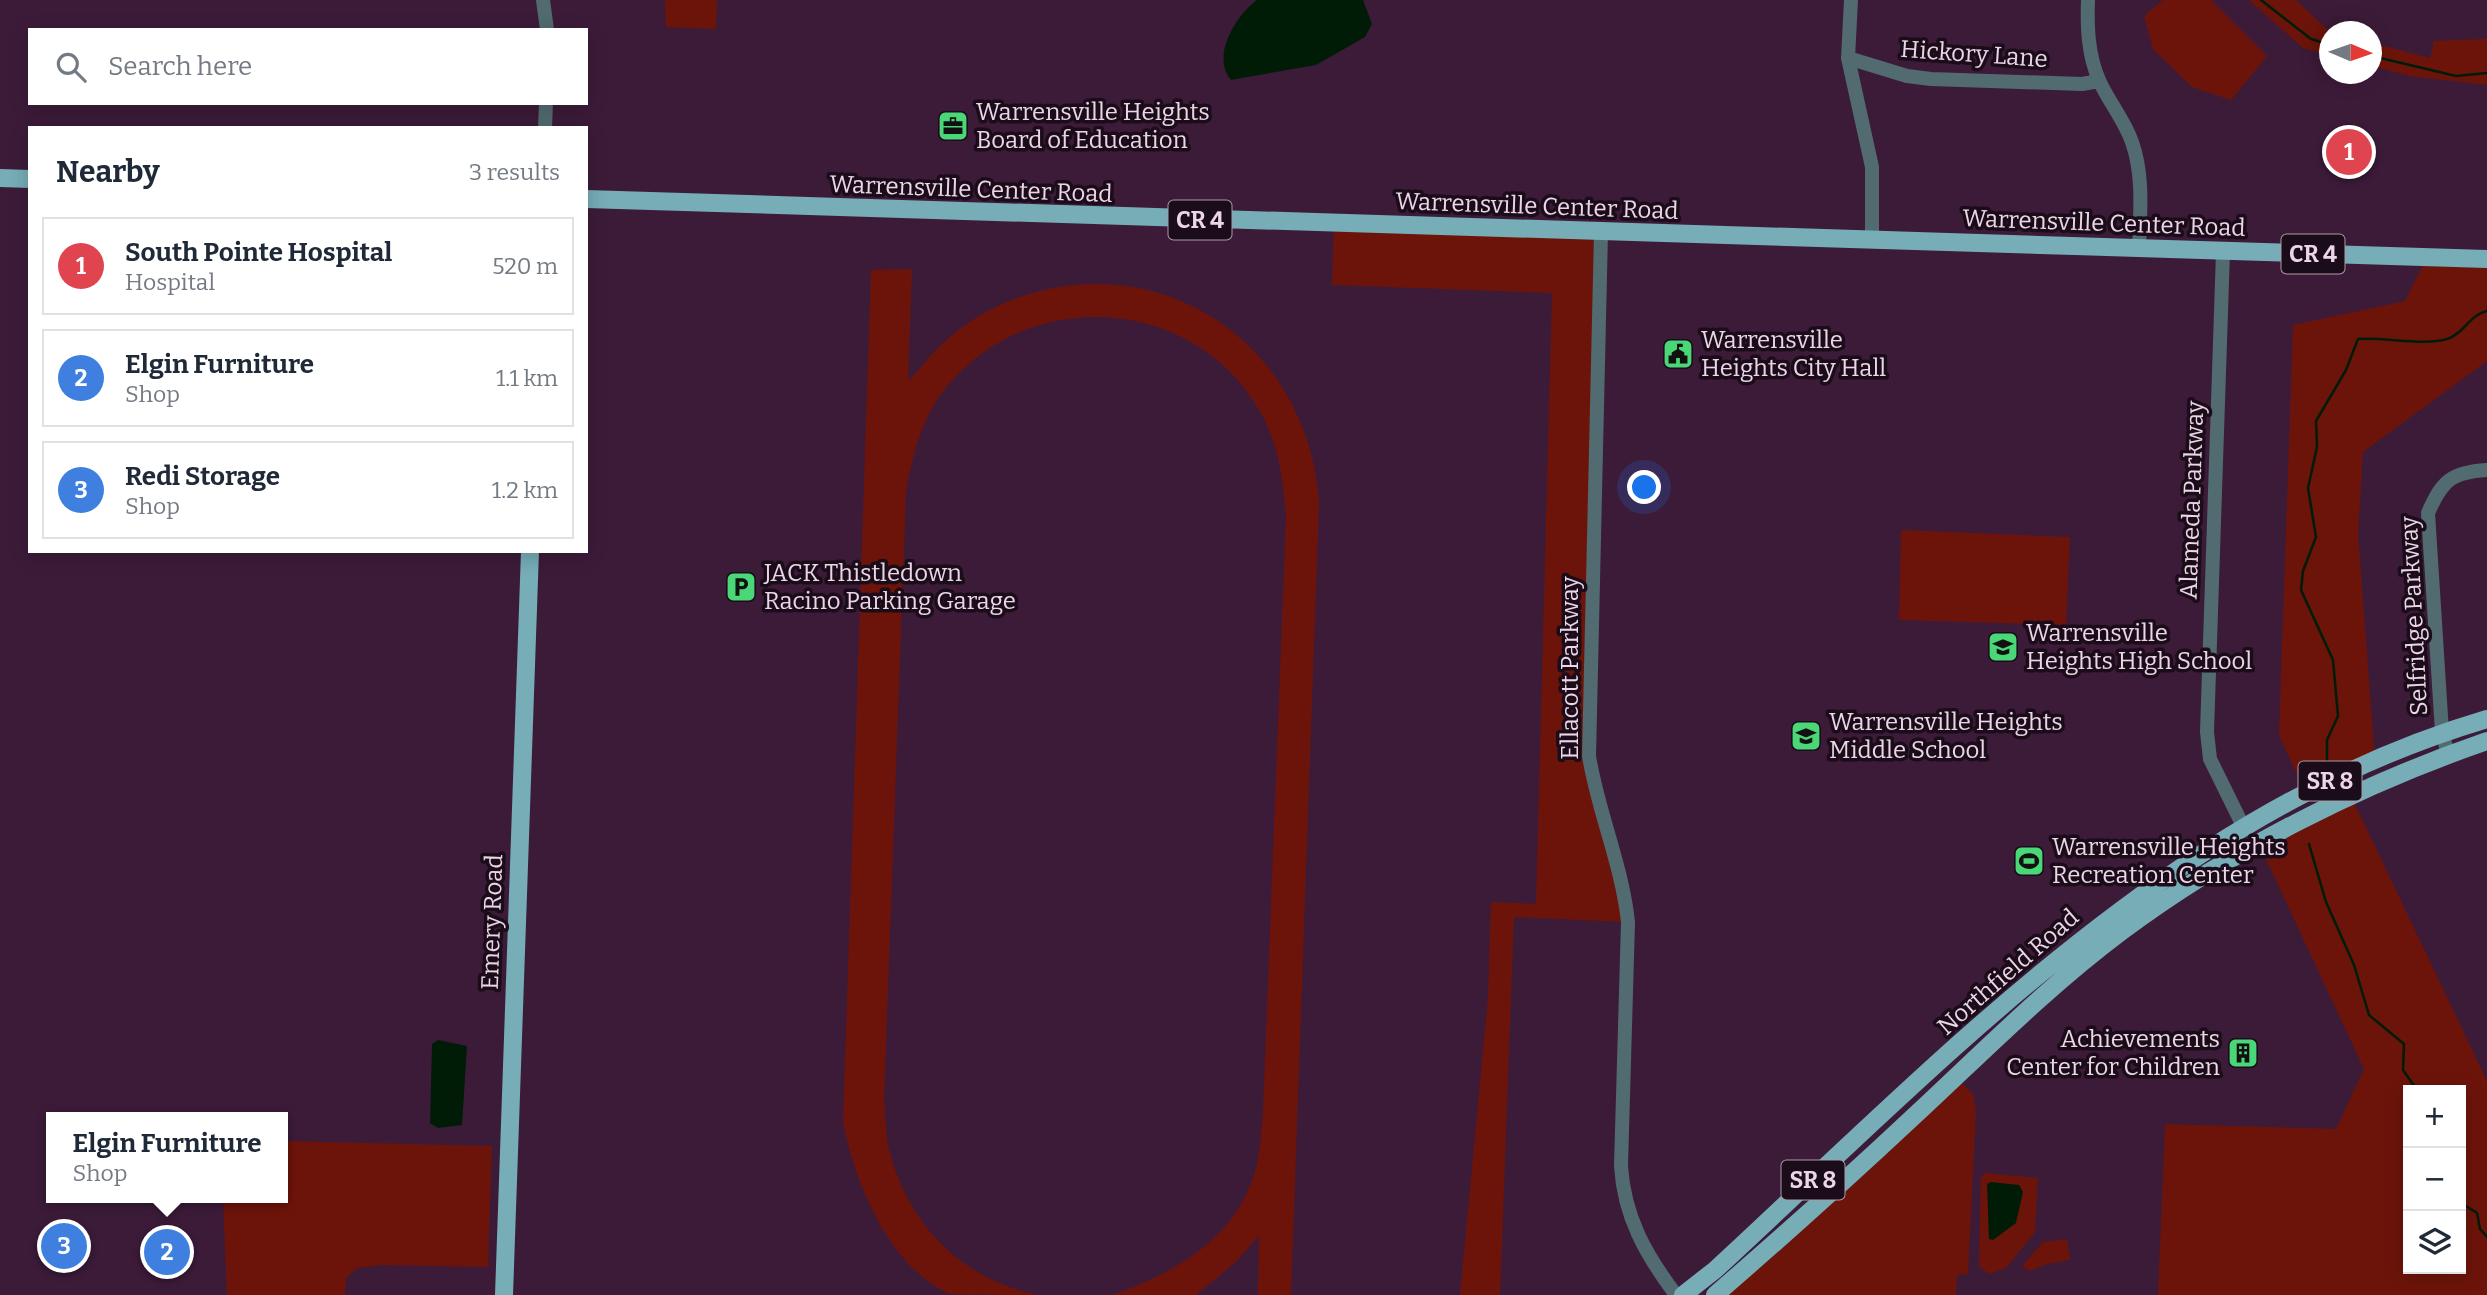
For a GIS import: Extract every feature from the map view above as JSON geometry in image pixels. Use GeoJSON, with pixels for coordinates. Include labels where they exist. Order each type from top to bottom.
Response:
{"type":"FeatureCollection","features":[{"type":"Feature","properties":{"kind":"main road"},"geometry":{"type":"LineString","coordinates":[[0,178],[28,179]]}},
{"type":"Feature","properties":{"kind":"main road","name":"Warrensville Center Road"},"geometry":{"type":"LineString","coordinates":[[588,199],[2487,259]]}},
{"type":"Feature","properties":{"kind":"main road","name":"Emery Road"},"geometry":{"type":"LineString","coordinates":[[503,1295],[530,553]]}},
{"type":"Feature","properties":{"kind":"main road","name":"Northfield Road"},"geometry":{"type":"LineString","coordinates":[[1682,1295],[1714,1270],[2035,976],[2117,910],[2243,826],[2327,782],[2442,732],[2487,719]]}},
{"type":"Feature","properties":{"kind":"main road","name":"Northfield Road"},"geometry":{"type":"LineString","coordinates":[[1715,1295],[1883,1145],[1999,1035],[2122,931],[2182,890],[2278,833],[2351,796],[2448,754],[2487,741]]}},
{"type":"Feature","properties":{"kind":"street"},"geometry":{"type":"LineString","coordinates":[[543,0],[547,28]]}},
{"type":"Feature","properties":{"kind":"street"},"geometry":{"type":"LineString","coordinates":[[1851,0],[1848,58],[1872,167],[1872,241]]}},
{"type":"Feature","properties":{"kind":"street"},"geometry":{"type":"LineString","coordinates":[[2088,0],[2089,46],[2099,81],[2124,122],[2138,162],[2139,249]]}},
{"type":"Feature","properties":{"kind":"street","name":"Hickory Lane"},"geometry":{"type":"LineString","coordinates":[[1848,58],[1907,76],[1931,79],[2082,84],[2099,81]]}},
{"type":"Feature","properties":{"kind":"street"},"geometry":{"type":"LineString","coordinates":[[545,126],[546,105]]}},
{"type":"Feature","properties":{"kind":"street","name":"Ellacott Parkway"},"geometry":{"type":"LineString","coordinates":[[1601,232],[1589,756],[1594,786],[1626,899],[1628,922],[1622,1179],[1637,1236],[1676,1295]]}},
{"type":"Feature","properties":{"kind":"street","name":"Alameda Parkway"},"geometry":{"type":"LineString","coordinates":[[2223,252],[2207,732],[2210,760],[2243,826]]}},
{"type":"Feature","properties":{"kind":"street","name":"Selfridge Parkway"},"geometry":{"type":"LineString","coordinates":[[2448,754],[2442,732],[2428,513],[2441,484],[2467,471],[2487,470]]}},
{"type":"Feature","properties":{"kind":"shaded area"},"geometry":{"type":"Polygon","coordinates":[[[665,0],[717,0],[716,29],[666,27],[665,0]]]}},
{"type":"Feature","properties":{"kind":"shaded area"},"geometry":{"type":"Polygon","coordinates":[[[1257,0],[1363,0],[1372,24],[1365,37],[1316,65],[1231,80],[1225,71],[1224,60],[1228,37],[1241,16],[1257,0]]]}},
{"type":"Feature","properties":{"kind":"shaded area"},"geometry":{"type":"Polygon","coordinates":[[[2163,0],[2211,0],[2267,56],[2231,100],[2192,87],[2153,49],[2144,16],[2163,0]]]}},
{"type":"Feature","properties":{"kind":"shaded area"},"geometry":{"type":"Polygon","coordinates":[[[2249,0],[2296,0],[2319,22],[2319,52],[2303,48],[2249,0]]]}},
{"type":"Feature","properties":{"kind":"shaded area"},"geometry":{"type":"Polygon","coordinates":[[[2487,39],[2487,85],[2410,76],[2382,69],[2382,46],[2430,58],[2434,41],[2487,39]]]}},
{"type":"Feature","properties":{"kind":"shaded area"},"geometry":{"type":"Polygon","coordinates":[[[1334,225],[1601,232],[1589,756],[1628,922],[1514,917],[1500,1295],[1460,1295],[1488,998],[1491,902],[1536,904],[1552,293],[1332,285],[1334,225]]]}},
{"type":"Feature","properties":{"kind":"shaded area"},"geometry":{"type":"Polygon","coordinates":[[[2427,257],[2487,259],[2487,361],[2363,452],[2358,533],[2375,761],[2306,794],[2279,735],[2293,325],[2405,301],[2427,257]]]}},
{"type":"Feature","properties":{"kind":"shaded area"},"geometry":{"type":"Polygon","coordinates":[[[912,269],[908,380],[949,337],[997,306],[1063,287],[1118,285],[1169,297],[1216,320],[1256,353],[1287,396],[1309,446],[1319,503],[1291,1295],[1258,1295],[1259,1235],[1238,1260],[1196,1295],[1112,1295],[1176,1266],[1195,1254],[1229,1222],[1242,1203],[1255,1173],[1263,1112],[1286,516],[1284,492],[1271,434],[1239,381],[1204,350],[1163,329],[1118,318],[1072,318],[1027,329],[985,351],[949,384],[932,408],[916,449],[906,492],[884,1100],[887,1140],[899,1180],[911,1204],[926,1227],[944,1246],[965,1264],[988,1278],[1040,1295],[949,1294],[927,1281],[892,1243],[866,1196],[856,1171],[843,1122],[871,270],[912,269]]]}},
{"type":"Feature","properties":{"kind":"shaded area"},"geometry":{"type":"Polygon","coordinates":[[[1901,530],[2070,537],[2066,625],[1899,620],[1901,530]]]}},
{"type":"Feature","properties":{"kind":"shaded area"},"geometry":{"type":"Polygon","coordinates":[[[2351,796],[2487,1081],[2487,1295],[2158,1295],[2165,1124],[2336,1129],[2364,1069],[2259,844],[2351,796]]]}},
{"type":"Feature","properties":{"kind":"shaded area"},"geometry":{"type":"Polygon","coordinates":[[[438,1040],[467,1046],[462,1125],[438,1128],[430,1123],[432,1044],[438,1040]]]}},
{"type":"Feature","properties":{"kind":"shaded area"},"geometry":{"type":"Polygon","coordinates":[[[1955,1077],[1973,1094],[1976,1111],[1968,1274],[1957,1275],[1956,1295],[1715,1295],[1955,1077]]]}},
{"type":"Feature","properties":{"kind":"shaded area"},"geometry":{"type":"Polygon","coordinates":[[[288,1141],[492,1146],[488,1267],[381,1265],[357,1268],[346,1278],[345,1295],[227,1295],[223,1203],[288,1203],[288,1141]]]}},
{"type":"Feature","properties":{"kind":"shaded area"},"geometry":{"type":"Polygon","coordinates":[[[1985,1173],[2038,1178],[2035,1232],[2006,1268],[1989,1274],[1979,1266],[1981,1177],[1985,1173]]]}},
{"type":"Feature","properties":{"kind":"shaded area"},"geometry":{"type":"Polygon","coordinates":[[[1991,1182],[2019,1185],[2023,1192],[2016,1223],[1993,1240],[1989,1239],[1987,1184],[1991,1182]]]}},
{"type":"Feature","properties":{"kind":"shaded area"},"geometry":{"type":"Polygon","coordinates":[[[2067,1239],[2070,1260],[2047,1264],[2030,1271],[2022,1266],[2043,1242],[2067,1239]]]}},
{"type":"Feature","properties":{"kind":"waterway"},"geometry":{"type":"LineString","coordinates":[[2261,0],[2311,39],[2319,42]]}},
{"type":"Feature","properties":{"kind":"waterway"},"geometry":{"type":"LineString","coordinates":[[2382,58],[2456,76],[2487,73]]}},
{"type":"Feature","properties":{"kind":"waterway"},"geometry":{"type":"LineString","coordinates":[[2327,763],[2327,740],[2338,716],[2333,660],[2301,590],[2303,571],[2316,537],[2308,488],[2317,447],[2316,421],[2346,370],[2358,339],[2438,341],[2458,333],[2476,316],[2487,311]]}},
{"type":"Feature","properties":{"kind":"waterway"},"geometry":{"type":"LineString","coordinates":[[2309,844],[2326,902],[2354,965],[2369,1015],[2404,1044],[2403,1070],[2414,1085]]}},
{"type":"Feature","properties":{"kind":"waterway"},"geometry":{"type":"LineString","coordinates":[[2466,1206],[2477,1213],[2480,1229],[2487,1237]]}},
{"type":"Feature","properties":{"kind":"place","name":"Warrensville Heights Board of Education"},"geometry":{"type":"Point","coordinates":[953,126]}},
{"type":"Feature","properties":{"kind":"place","name":"South Pointe Hospital"},"geometry":{"type":"Point","coordinates":[2349,152]}},
{"type":"Feature","properties":{"kind":"place","name":"Warrensville Heights City Hall"},"geometry":{"type":"Point","coordinates":[1678,354]}},
{"type":"Feature","properties":{"kind":"place","name":"JACK Thistledown Racino Parking Garage"},"geometry":{"type":"Point","coordinates":[741,587]}},
{"type":"Feature","properties":{"kind":"place","name":"Warrensville Heights High School"},"geometry":{"type":"Point","coordinates":[2003,647]}},
{"type":"Feature","properties":{"kind":"place","name":"Warrensville Heights Middle School"},"geometry":{"type":"Point","coordinates":[1806,736]}},
{"type":"Feature","properties":{"kind":"place","name":"Warrensville Heights Recreation Center"},"geometry":{"type":"Point","coordinates":[2029,861]}},
{"type":"Feature","properties":{"kind":"place","name":"Achievements Center for Children"},"geometry":{"type":"Point","coordinates":[2243,1053]}},
{"type":"Feature","properties":{"kind":"place","name":"Redi Storage"},"geometry":{"type":"Point","coordinates":[64,1246]}},
{"type":"Feature","properties":{"kind":"place","name":"Elgin Furniture"},"geometry":{"type":"Point","coordinates":[167,1252]}}]}
